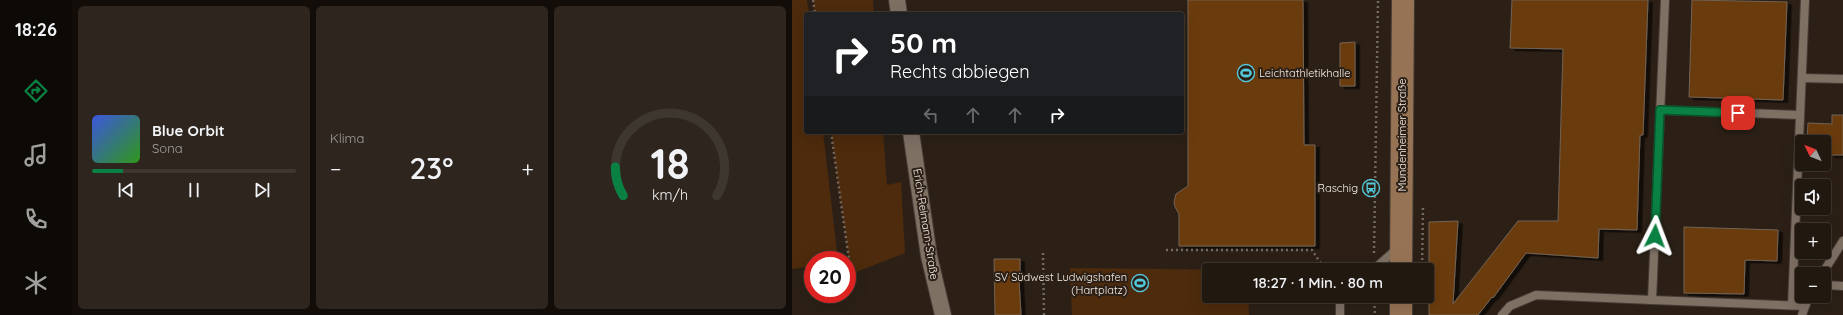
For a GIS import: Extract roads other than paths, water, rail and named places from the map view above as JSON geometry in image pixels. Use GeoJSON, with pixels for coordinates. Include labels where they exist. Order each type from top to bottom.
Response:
{"type":"FeatureCollection","features":[{"type":"Feature","properties":{"kind":"street"},"geometry":{"type":"LineString","coordinates":[[898,0],[898,12]]}},
{"type":"Feature","properties":{"kind":"street","name":"Mundenheimer Straße"},"geometry":{"type":"LineString","coordinates":[[1401,263],[1403,0]]}},
{"type":"Feature","properties":{"kind":"street","name":"Erich-Reimann-Straße"},"geometry":{"type":"LineString","coordinates":[[911,134],[929,256],[943,315]]}},
{"type":"Feature","properties":{"kind":"street"},"geometry":{"type":"LineString","coordinates":[[1401,303],[1401,315]]}},
{"type":"Feature","properties":{"kind":"lane"},"geometry":{"type":"LineString","coordinates":[[1652,300],[1665,0]]}},
{"type":"Feature","properties":{"kind":"lane"},"geometry":{"type":"LineString","coordinates":[[1792,306],[1805,0]]}},
{"type":"Feature","properties":{"kind":"lane"},"geometry":{"type":"LineString","coordinates":[[1802,78],[1843,80]]}},
{"type":"Feature","properties":{"kind":"lane"},"geometry":{"type":"LineString","coordinates":[[1660,110],[1800,115]]}},
{"type":"Feature","properties":{"kind":"lane"},"geometry":{"type":"LineString","coordinates":[[1826,267],[1843,241]]}},
{"type":"Feature","properties":{"kind":"lane"},"geometry":{"type":"LineString","coordinates":[[1381,263],[1401,244]]}},
{"type":"Feature","properties":{"kind":"lane"},"geometry":{"type":"LineString","coordinates":[[1831,286],[1843,286]]}},
{"type":"Feature","properties":{"kind":"lane"},"geometry":{"type":"LineString","coordinates":[[1502,315],[1510,306],[1536,295],[1805,306]]}},
{"type":"Feature","properties":{"kind":"lane"},"geometry":{"type":"LineString","coordinates":[[1340,303],[1340,315]]}},
{"type":"Feature","properties":{"kind":"lane"},"geometry":{"type":"LineString","coordinates":[[1802,315],[1806,303]]}},
{"type":"Feature","properties":{"kind":"place","name":"Leichtathletikhalle"},"geometry":{"type":"Point","coordinates":[1246,73]}},
{"type":"Feature","properties":{"kind":"place","name":"Raschig"},"geometry":{"type":"Point","coordinates":[1371,188]}},
{"type":"Feature","properties":{"kind":"place","name":"SV Südwest Ludwigshafen (Hartplatz)"},"geometry":{"type":"Point","coordinates":[1140,283]}}]}
